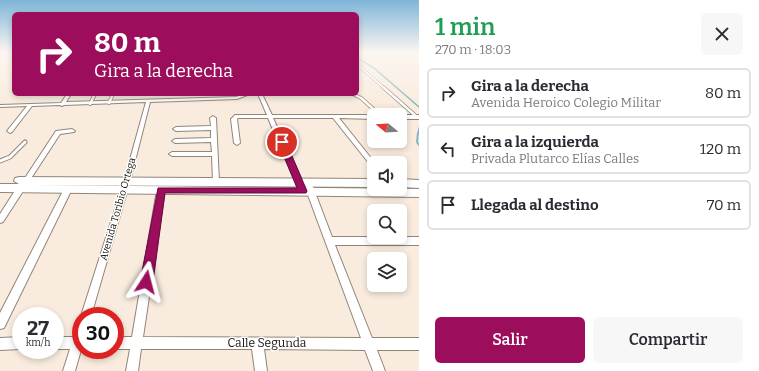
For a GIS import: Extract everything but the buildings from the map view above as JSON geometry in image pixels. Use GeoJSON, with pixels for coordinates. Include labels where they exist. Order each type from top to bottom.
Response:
{"type":"FeatureCollection","features":[{"type":"Feature","properties":{"kind":"main road"},"geometry":{"type":"LineString","coordinates":[[0,181],[68,189],[126,185],[161,190],[305,187],[367,188]]}},
{"type":"Feature","properties":{"kind":"main road"},"geometry":{"type":"LineString","coordinates":[[0,188],[24,185],[126,185],[216,182],[305,187],[367,183]]}},
{"type":"Feature","properties":{"kind":"main road"},"geometry":{"type":"LineString","coordinates":[[407,186],[419,184]]}},
{"type":"Feature","properties":{"kind":"main road"},"geometry":{"type":"LineString","coordinates":[[407,190],[419,193]]}},
{"type":"Feature","properties":{"kind":"street"},"geometry":{"type":"LineString","coordinates":[[62,105],[68,96]]}},
{"type":"Feature","properties":{"kind":"street"},"geometry":{"type":"LineString","coordinates":[[169,96],[169,101]]}},
{"type":"Feature","properties":{"kind":"street"},"geometry":{"type":"LineString","coordinates":[[0,106],[199,100],[238,96]]}},
{"type":"Feature","properties":{"kind":"street"},"geometry":{"type":"LineString","coordinates":[[261,96],[330,241],[379,371]]}},
{"type":"Feature","properties":{"kind":"street","name":"Avenida Toribio Ortega"},"geometry":{"type":"LineString","coordinates":[[89,307],[126,185],[148,102]]}},
{"type":"Feature","properties":{"kind":"street"},"geometry":{"type":"LineString","coordinates":[[10,131],[30,106]]}},
{"type":"Feature","properties":{"kind":"street"},"geometry":{"type":"LineString","coordinates":[[237,143],[234,119],[237,116],[367,117]]}},
{"type":"Feature","properties":{"kind":"street"},"geometry":{"type":"LineString","coordinates":[[335,117],[367,157]]}},
{"type":"Feature","properties":{"kind":"street"},"geometry":{"type":"LineString","coordinates":[[407,117],[418,117]]}},
{"type":"Feature","properties":{"kind":"street"},"geometry":{"type":"LineString","coordinates":[[213,118],[216,182]]}},
{"type":"Feature","properties":{"kind":"street"},"geometry":{"type":"LineString","coordinates":[[176,129],[214,128]]}},
{"type":"Feature","properties":{"kind":"street"},"geometry":{"type":"LineString","coordinates":[[0,220],[58,132],[72,131]]}},
{"type":"Feature","properties":{"kind":"street"},"geometry":{"type":"LineString","coordinates":[[175,141],[214,140]]}},
{"type":"Feature","properties":{"kind":"street"},"geometry":{"type":"LineString","coordinates":[[172,154],[215,154]]}},
{"type":"Feature","properties":{"kind":"street"},"geometry":{"type":"LineString","coordinates":[[0,324],[68,189]]}},
{"type":"Feature","properties":{"kind":"street"},"geometry":{"type":"LineString","coordinates":[[132,371],[161,190]]}},
{"type":"Feature","properties":{"kind":"street"},"geometry":{"type":"LineString","coordinates":[[330,241],[419,241]]}},
{"type":"Feature","properties":{"kind":"street"},"geometry":{"type":"LineString","coordinates":[[0,344],[12,343]]}},
{"type":"Feature","properties":{"kind":"street","name":"Calle Segunda"},"geometry":{"type":"LineString","coordinates":[[124,343],[419,344]]}},
{"type":"Feature","properties":{"kind":"street"},"geometry":{"type":"LineString","coordinates":[[257,343],[261,371]]}},
{"type":"Feature","properties":{"kind":"street"},"geometry":{"type":"LineString","coordinates":[[69,371],[73,359]]}},
{"type":"Feature","properties":{"kind":"lane"},"geometry":{"type":"LineString","coordinates":[[364,70],[418,117]]}},
{"type":"Feature","properties":{"kind":"lane"},"geometry":{"type":"LineString","coordinates":[[90,104],[94,96]]}},
{"type":"Feature","properties":{"kind":"lane"},"geometry":{"type":"LineString","coordinates":[[109,103],[112,96]]}},
{"type":"Feature","properties":{"kind":"lane"},"geometry":{"type":"LineString","coordinates":[[357,96],[372,108]]}},
{"type":"Feature","properties":{"kind":"lane"},"geometry":{"type":"LineString","coordinates":[[0,161],[10,157],[25,142]]}},
{"type":"Feature","properties":{"kind":"waterway"},"geometry":{"type":"LineString","coordinates":[[377,70],[419,107]]}},
{"type":"Feature","properties":{"kind":"waterway"},"geometry":{"type":"LineString","coordinates":[[418,134],[419,128]]}},
{"type":"Feature","properties":{"kind":"waterway"},"geometry":{"type":"LineString","coordinates":[[418,133],[417,142],[419,145]]}},
{"type":"Feature","properties":{"kind":"route"},"geometry":{"type":"LineString","coordinates":[[146,282],[161,190],[303,191],[282,142]]}}]}
